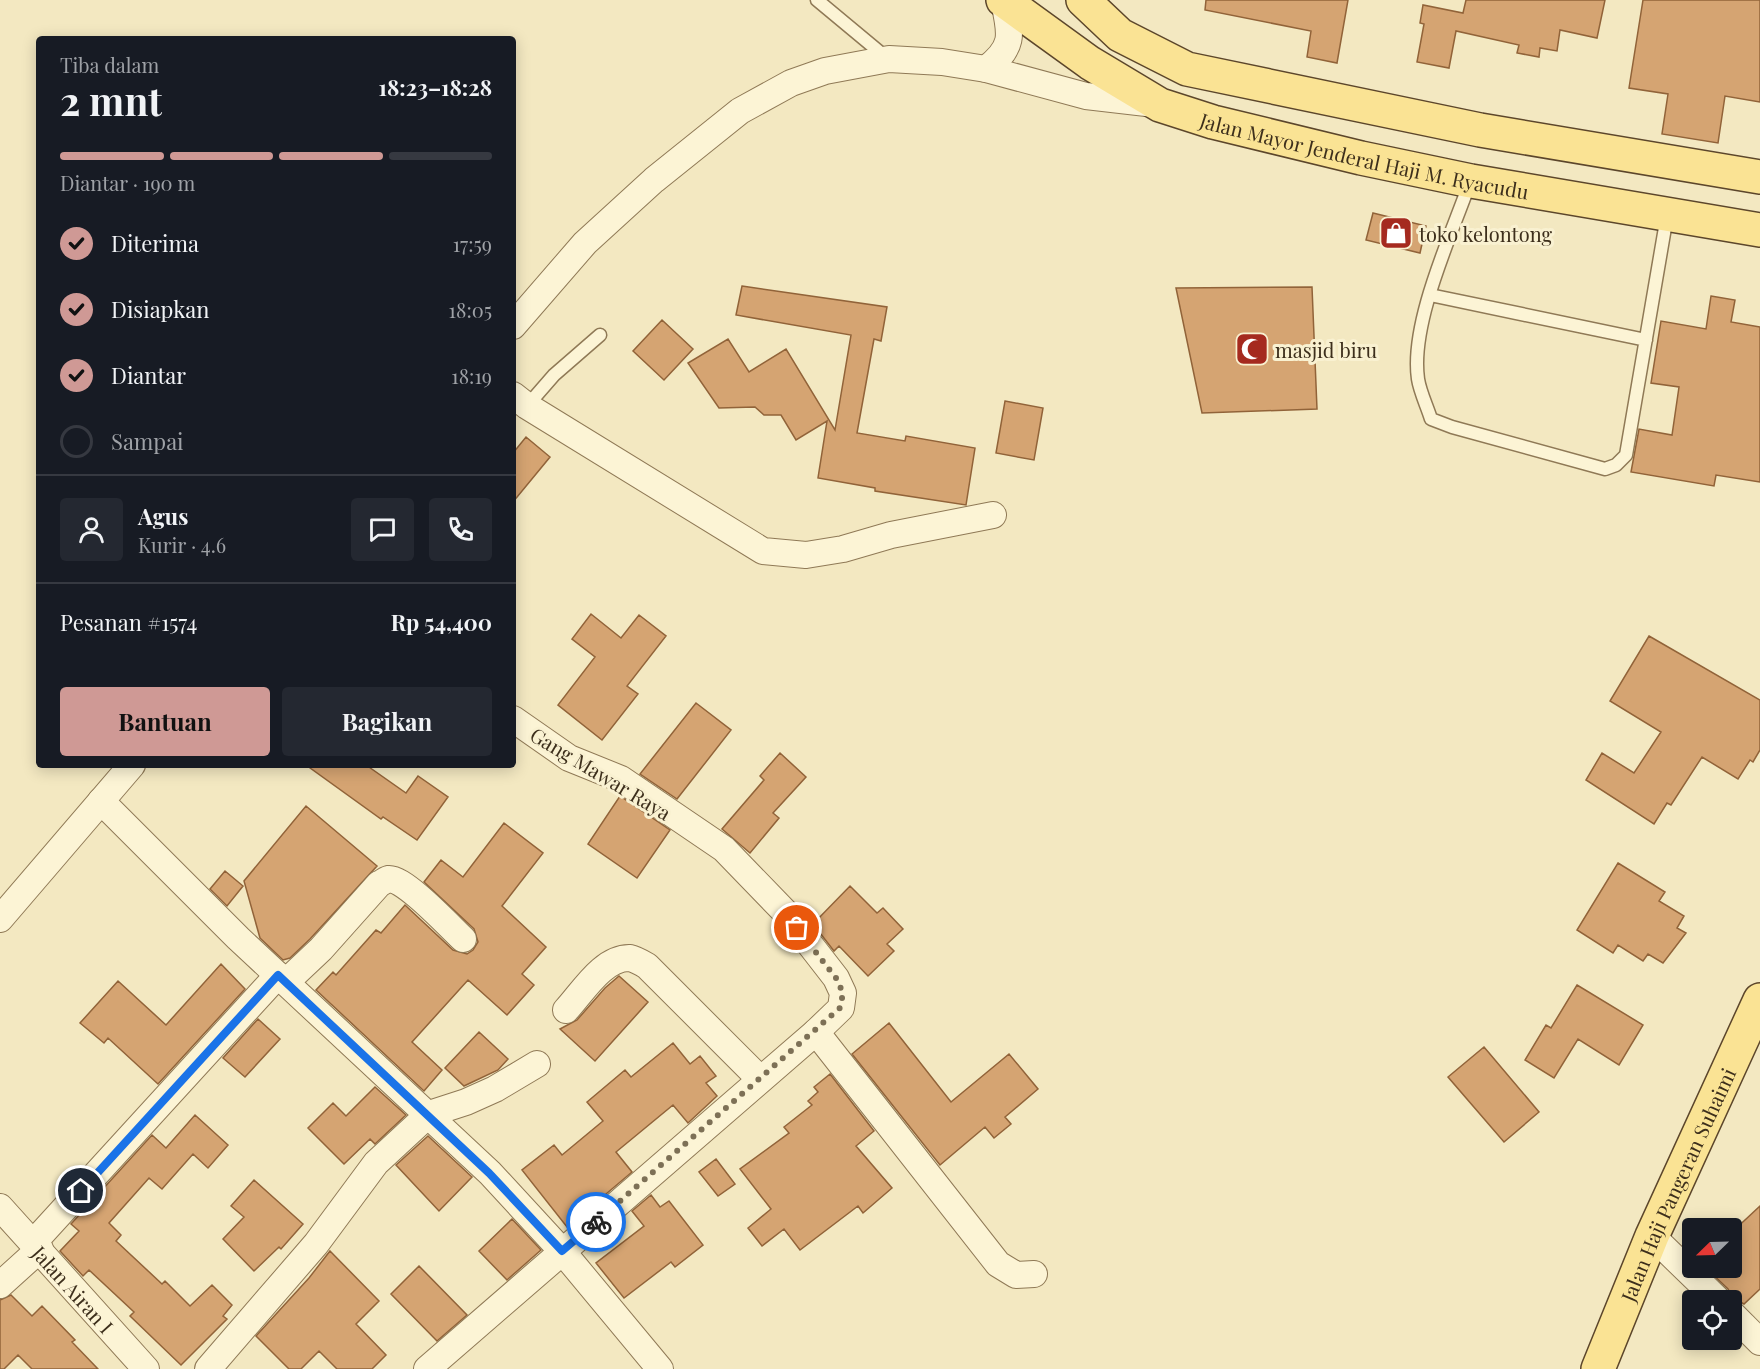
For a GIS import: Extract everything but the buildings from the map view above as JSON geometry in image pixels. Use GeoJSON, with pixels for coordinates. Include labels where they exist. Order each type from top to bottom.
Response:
{"type":"FeatureCollection","features":[{"type":"Feature","properties":{"kind":"main road"},"geometry":{"type":"LineString","coordinates":[[1083,0],[1120,35],[1187,69],[1480,130],[1760,177]]}},
{"type":"Feature","properties":{"kind":"main road","name":"Jalan Mayor Jenderal Haji M. Ryacudu"},"geometry":{"type":"LineString","coordinates":[[1004,1],[1089,63],[1160,105],[1252,131],[1471,181],[1760,230]]}},
{"type":"Feature","properties":{"kind":"main road"},"geometry":{"type":"LineString","coordinates":[[1471,181],[1480,130]]}},
{"type":"Feature","properties":{"kind":"main road","name":"Jalan Haji Pangeran Suhaimi"},"geometry":{"type":"LineString","coordinates":[[1598,1369],[1652,1236],[1760,1000]]}},
{"type":"Feature","properties":{"kind":"street"},"geometry":{"type":"LineString","coordinates":[[986,69],[1001,58],[1009,42],[1010,30],[1004,1]]}},
{"type":"Feature","properties":{"kind":"street"},"geometry":{"type":"LineString","coordinates":[[516,323],[585,243],[654,180],[740,111],[791,83],[813,75],[889,59],[942,62],[986,69],[1086,96],[1160,105]]}},
{"type":"Feature","properties":{"kind":"street"},"geometry":{"type":"LineString","coordinates":[[520,400],[764,551],[806,555],[843,549],[891,536],[993,515]]}},
{"type":"Feature","properties":{"kind":"street","name":"Gang Mawar Raya"},"geometry":{"type":"LineString","coordinates":[[427,1369],[816,1032],[840,1008],[843,993],[836,978],[784,911],[724,849],[621,780],[569,758],[516,721]]}},
{"type":"Feature","properties":{"kind":"street"},"geometry":{"type":"LineString","coordinates":[[0,919],[129,768]]}},
{"type":"Feature","properties":{"kind":"street"},"geometry":{"type":"LineString","coordinates":[[101,801],[282,979],[429,1114],[489,1173],[562,1251],[660,1369]]}},
{"type":"Feature","properties":{"kind":"street"},"geometry":{"type":"LineString","coordinates":[[0,1285],[282,979],[321,949],[379,884],[387,879],[396,880],[463,939]]}},
{"type":"Feature","properties":{"kind":"street"},"geometry":{"type":"LineString","coordinates":[[566,1010],[602,970],[614,961],[631,958],[647,966],[760,1079]]}},
{"type":"Feature","properties":{"kind":"street"},"geometry":{"type":"LineString","coordinates":[[816,1032],[998,1264],[1016,1275],[1034,1274]]}},
{"type":"Feature","properties":{"kind":"street"},"geometry":{"type":"LineString","coordinates":[[208,1369],[316,1244],[376,1163],[429,1114],[466,1102],[495,1089],[537,1064]]}},
{"type":"Feature","properties":{"kind":"street","name":"Jalan Airan I"},"geometry":{"type":"LineString","coordinates":[[0,1207],[37,1245],[146,1369]]}},
{"type":"Feature","properties":{"kind":"street"},"geometry":{"type":"LineString","coordinates":[[1652,1236],[1708,1290]]}},
{"type":"Feature","properties":{"kind":"street"},"geometry":{"type":"LineString","coordinates":[[1742,1325],[1760,1342]]}},
{"type":"Feature","properties":{"kind":"lane"},"geometry":{"type":"LineString","coordinates":[[817,0],[889,59]]}},
{"type":"Feature","properties":{"kind":"lane"},"geometry":{"type":"LineString","coordinates":[[1471,181],[1430,295],[1418,345],[1418,380],[1431,418],[1452,427],[1605,469],[1616,465],[1626,454],[1667,215]]}},
{"type":"Feature","properties":{"kind":"lane"},"geometry":{"type":"LineString","coordinates":[[1430,295],[1646,340]]}},
{"type":"Feature","properties":{"kind":"lane"},"geometry":{"type":"LineString","coordinates":[[520,400],[554,375],[600,335]]}},
{"type":"Feature","properties":{"kind":"way so far"},"geometry":{"type":"LineString","coordinates":[[596,1222],[816,1032],[840,1008],[843,993],[836,978],[797,928]]}},
{"type":"Feature","properties":{"kind":"place","name":"toko kelontong"},"geometry":{"type":"Point","coordinates":[1396,233]}},
{"type":"Feature","properties":{"kind":"place","name":"masjid biru"},"geometry":{"type":"Point","coordinates":[1252,349]}},
{"type":"Feature","properties":{"kind":"route"},"geometry":{"type":"LineString","coordinates":[[81,1191],[278,975],[429,1114],[489,1173],[562,1251],[596,1222]]}}]}
